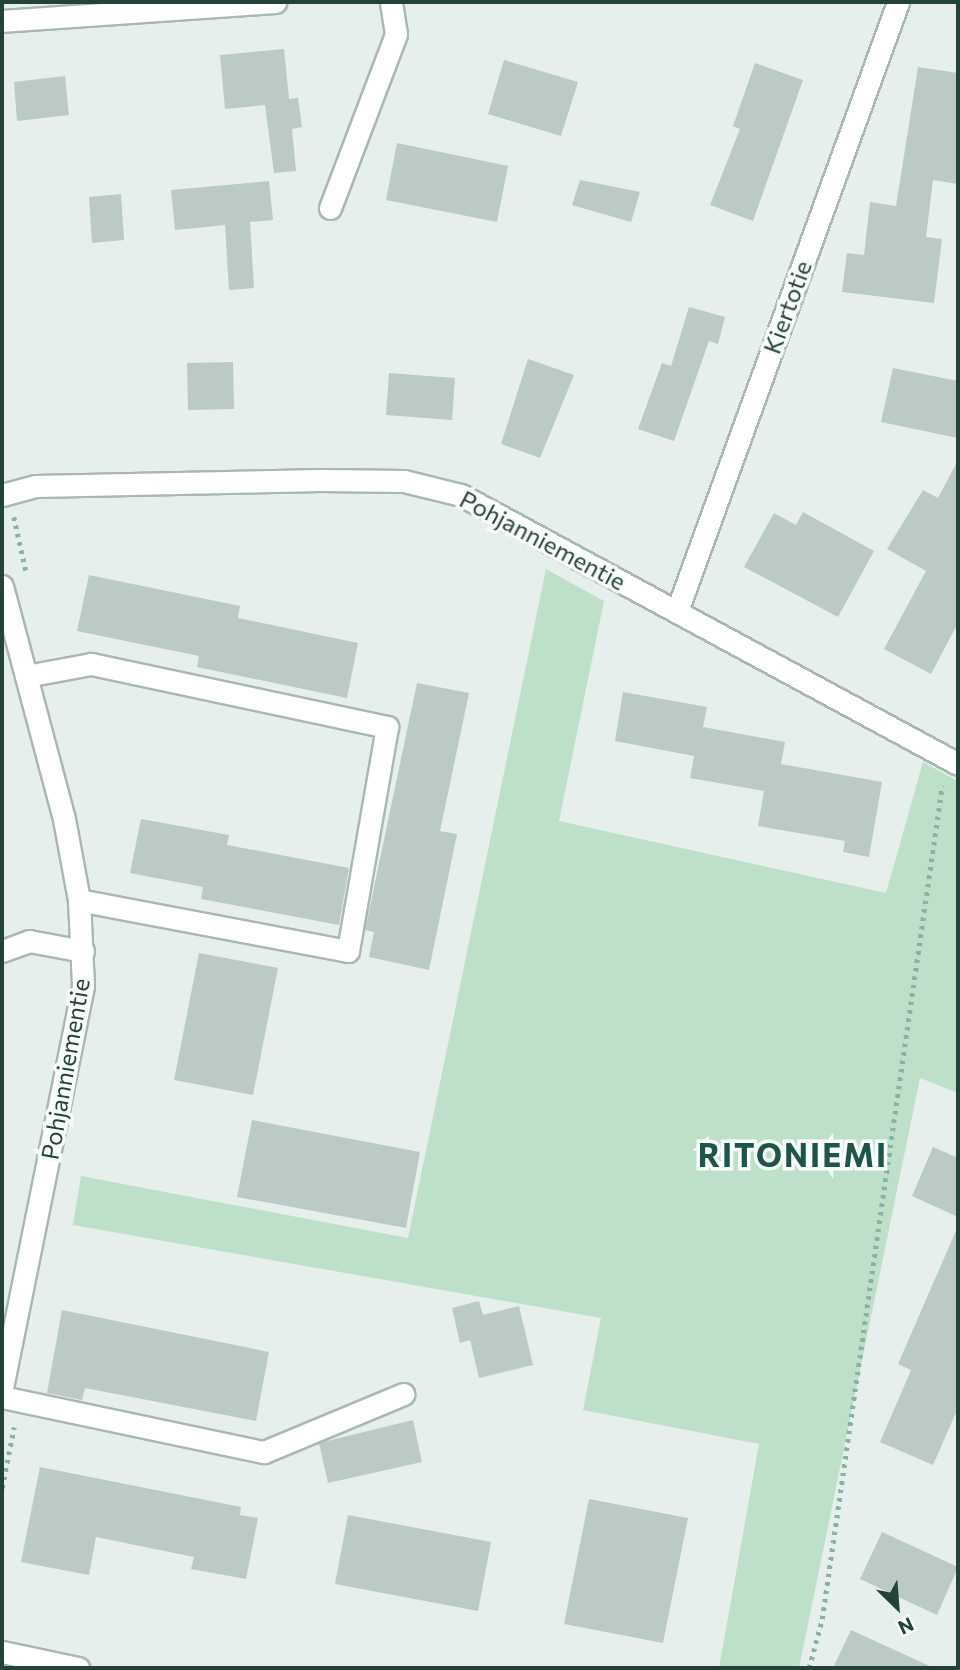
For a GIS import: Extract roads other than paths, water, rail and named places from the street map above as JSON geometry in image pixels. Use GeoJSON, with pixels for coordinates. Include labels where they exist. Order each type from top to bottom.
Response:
{"type":"FeatureCollection","features":[{"type":"Feature","properties":{"kind":"street"},"geometry":{"type":"LineString","coordinates":[[2,21],[275,2]]}},
{"type":"Feature","properties":{"kind":"street"},"geometry":{"type":"LineString","coordinates":[[330,208],[396,34],[391,2]]}},
{"type":"Feature","properties":{"kind":"street","name":"Kiertotie"},"geometry":{"type":"LineString","coordinates":[[677,611],[898,2]]}},
{"type":"Feature","properties":{"kind":"street","name":"Pohjanniementie"},"geometry":{"type":"LineString","coordinates":[[2,495],[36,486],[404,481],[461,495],[952,760]]}},
{"type":"Feature","properties":{"kind":"street","name":"Pohjanniementie"},"geometry":{"type":"LineString","coordinates":[[2,586],[79,900],[83,951],[83,986],[2,1388]]}},
{"type":"Feature","properties":{"kind":"street"},"geometry":{"type":"LineString","coordinates":[[26,676],[91,664],[387,727],[348,951],[79,900]]}},
{"type":"Feature","properties":{"kind":"street"},"geometry":{"type":"LineString","coordinates":[[2,951],[29,941],[83,951]]}},
{"type":"Feature","properties":{"kind":"street"},"geometry":{"type":"LineString","coordinates":[[2,1397],[264,1452],[403,1394]]}},
{"type":"Feature","properties":{"kind":"street"},"geometry":{"type":"LineString","coordinates":[[2,1652],[78,1668]]}},
{"type":"Feature","properties":{"kind":"district","name":"RITONIEMI"},"geometry":{"type":"Point","coordinates":[793,1154]}}]}
